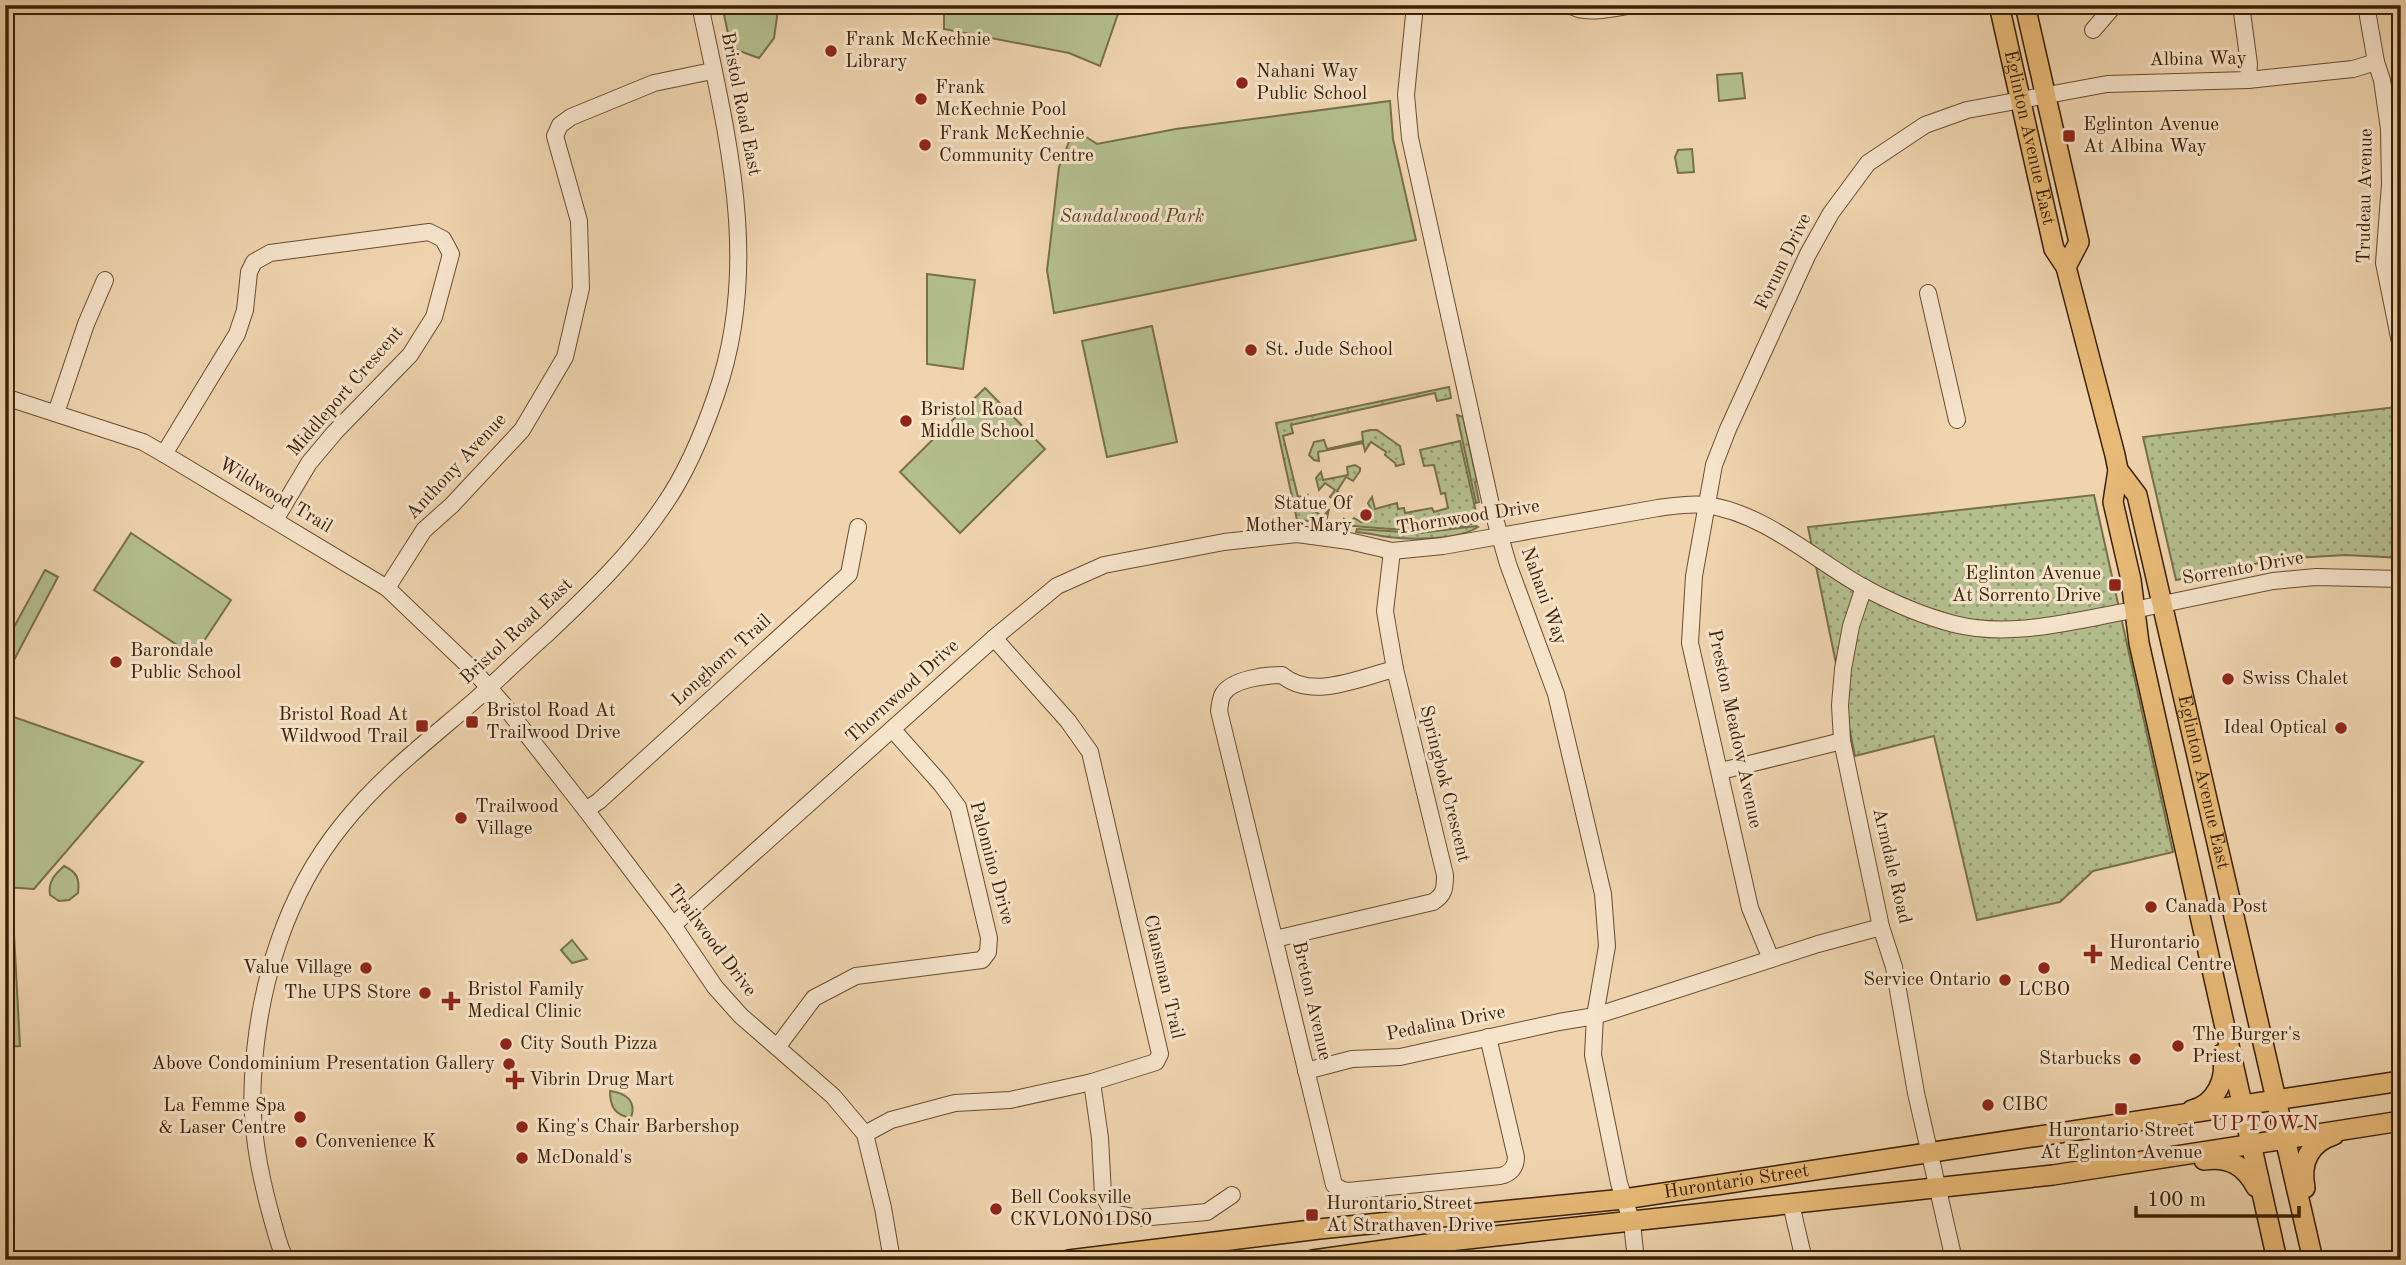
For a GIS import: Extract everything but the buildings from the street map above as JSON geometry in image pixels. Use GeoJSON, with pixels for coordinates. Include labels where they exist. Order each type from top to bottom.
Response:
{"type":"FeatureCollection","features":[{"type":"Feature","properties":{"kind":"main road","name":"Eglinton Avenue East"},"geometry":{"type":"LineString","coordinates":[[1999,5],[2054,249],[2066,267],[2118,470],[2137,495],[2309,1239]]}},
{"type":"Feature","properties":{"kind":"main road","name":"Eglinton Avenue East"},"geometry":{"type":"LineString","coordinates":[[2025,5],[2079,242],[2066,267]]}},
{"type":"Feature","properties":{"kind":"main road","name":"Eglinton Avenue East"},"geometry":{"type":"LineString","coordinates":[[2118,470],[2113,502],[2130,580],[2129,611],[2139,643],[2277,1260]]}},
{"type":"Feature","properties":{"kind":"main road"},"geometry":{"type":"LineString","coordinates":[[2160,1119],[2200,1108],[2221,1085],[2224,1060],[2215,1023],[2219,1005]]}},
{"type":"Feature","properties":{"kind":"main road","name":"Hurontario Street"},"geometry":{"type":"LineString","coordinates":[[1069,1260],[1319,1229],[1624,1199],[2401,1081]]}},
{"type":"Feature","properties":{"kind":"main road","name":"Hurontario Street"},"geometry":{"type":"LineString","coordinates":[[1313,1260],[1463,1240],[2053,1175],[2401,1121]]}},
{"type":"Feature","properties":{"kind":"main road"},"geometry":{"type":"LineString","coordinates":[[2313,1260],[2309,1239],[2314,1225],[2303,1177],[2306,1159],[2316,1142],[2360,1127]]}},
{"type":"Feature","properties":{"kind":"main road"},"geometry":{"type":"LineString","coordinates":[[2177,1155],[2193,1162],[2225,1159],[2234,1163],[2249,1174],[2265,1204]]}},
{"type":"Feature","properties":{"kind":"street","name":"Bristol Road East"},"geometry":{"type":"LineString","coordinates":[[283,1258],[264,1190],[253,1121],[252,1088],[257,1030],[272,957],[301,890],[342,824],[386,778],[580,603],[642,536],[666,503],[686,467],[718,391],[733,330],[740,256],[734,183],[700,5]]}},
{"type":"Feature","properties":{"kind":"street","name":"Nahani Way"},"geometry":{"type":"LineString","coordinates":[[1415,5],[1406,95],[1410,138],[1500,536],[1556,694],[1603,894],[1607,946],[1595,1016],[1593,1055],[1619,1183],[1632,1223],[1636,1260]]}},
{"type":"Feature","properties":{"kind":"street"},"geometry":{"type":"LineString","coordinates":[[1570,5],[1573,9],[1586,10],[1633,5]]}},
{"type":"Feature","properties":{"kind":"street"},"geometry":{"type":"LineString","coordinates":[[2093,30],[2117,5]]}},
{"type":"Feature","properties":{"kind":"street"},"geometry":{"type":"LineString","coordinates":[[2241,5],[2249,64],[2248,80]]}},
{"type":"Feature","properties":{"kind":"street","name":"Trudeau Avenue"},"geometry":{"type":"LineString","coordinates":[[2366,5],[2376,62],[2382,79],[2389,129],[2390,184],[2384,263],[2401,347]]}},
{"type":"Feature","properties":{"kind":"street","name":"Albina Way"},"geometry":{"type":"LineString","coordinates":[[2021,99],[2128,82],[2248,80],[2353,69],[2376,62]]}},
{"type":"Feature","properties":{"kind":"street","name":"Anthony Avenue"},"geometry":{"type":"LineString","coordinates":[[387,588],[424,530],[452,505],[522,430],[565,357],[581,288],[579,221],[555,136],[560,125],[571,117],[654,83],[712,71]]}},
{"type":"Feature","properties":{"kind":"street","name":"Forum Drive"},"geometry":{"type":"LineString","coordinates":[[1707,505],[1714,465],[1728,429],[1808,254],[1831,214],[1868,163],[1935,120],[1986,105],[2021,99]]}},
{"type":"Feature","properties":{"kind":"street","name":"Middleport Crescent"},"geometry":{"type":"LineString","coordinates":[[164,454],[237,334],[245,310],[249,272],[260,257],[270,253],[429,232],[443,239],[451,254],[435,317],[410,355],[335,432],[309,463],[275,520]]}},
{"type":"Feature","properties":{"kind":"street"},"geometry":{"type":"LineString","coordinates":[[56,413],[86,324],[105,280]]}},
{"type":"Feature","properties":{"kind":"street"},"geometry":{"type":"LineString","coordinates":[[1928,293],[1957,420]]}},
{"type":"Feature","properties":{"kind":"street","name":"Wildwood Trail"},"geometry":{"type":"LineString","coordinates":[[5,397],[142,442],[275,520],[387,588],[488,688]]}},
{"type":"Feature","properties":{"kind":"street","name":"Thornwood Drive"},"geometry":{"type":"LineString","coordinates":[[673,925],[994,638],[1057,586],[1104,565],[1224,542],[1297,534],[1349,541],[1392,551],[1443,546],[1686,504],[1707,505],[1741,514],[1864,587],[1912,610],[1956,624],[2011,630],[2129,611]]}},
{"type":"Feature","properties":{"kind":"street","name":"Preston Meadow Avenue"},"geometry":{"type":"LineString","coordinates":[[1707,505],[1694,576],[1689,634],[1750,908],[1771,958]]}},
{"type":"Feature","properties":{"kind":"street","name":"Longhorn Trail"},"geometry":{"type":"LineString","coordinates":[[586,810],[849,575],[858,527]]}},
{"type":"Feature","properties":{"kind":"street","name":"Springbok Crescent"},"geometry":{"type":"LineString","coordinates":[[1275,939],[1433,902],[1442,896],[1445,888],[1445,875],[1395,669],[1385,611],[1392,551]]}},
{"type":"Feature","properties":{"kind":"street","name":"Sorrento Drive"},"geometry":{"type":"LineString","coordinates":[[2129,611],[2255,584],[2301,578],[2401,579]]}},
{"type":"Feature","properties":{"kind":"street","name":"Armdale Road"},"geometry":{"type":"LineString","coordinates":[[1864,587],[1851,626],[1843,669],[1840,705],[1842,741],[1881,927],[1894,967],[1916,1093],[1954,1260]]}},
{"type":"Feature","properties":{"kind":"street","name":"Clansman Trail"},"geometry":{"type":"LineString","coordinates":[[865,1134],[891,1120],[955,1103],[1010,1100],[1092,1082],[1156,1062],[1160,1054],[1090,752],[1068,721],[994,638]]}},
{"type":"Feature","properties":{"kind":"street","name":"Breton Avenue"},"geometry":{"type":"LineString","coordinates":[[1395,669],[1326,687],[1290,682],[1282,675],[1237,683],[1228,687],[1222,696],[1219,711],[1331,1180],[1339,1189],[1349,1191],[1504,1175],[1513,1168],[1516,1157],[1488,1037]]}},
{"type":"Feature","properties":{"kind":"street","name":"Trailwood Drive"},"geometry":{"type":"LineString","coordinates":[[488,688],[586,810],[673,925],[715,987],[741,1016],[833,1096],[865,1134],[892,1260]]}},
{"type":"Feature","properties":{"kind":"street","name":"Palomino Drive"},"geometry":{"type":"LineString","coordinates":[[778,1046],[814,998],[856,976],[982,960],[988,952],[989,938],[957,807],[941,784],[893,730]]}},
{"type":"Feature","properties":{"kind":"street"},"geometry":{"type":"LineString","coordinates":[[1721,771],[1842,741]]}},
{"type":"Feature","properties":{"kind":"street","name":"Pedalina Drive"},"geometry":{"type":"LineString","coordinates":[[1306,1071],[1352,1059],[1400,1057],[1595,1016],[1771,958],[1881,927]]}},
{"type":"Feature","properties":{"kind":"street"},"geometry":{"type":"LineString","coordinates":[[1092,1082],[1100,1138],[1103,1195],[1113,1213],[1139,1218],[1207,1212],[1232,1195]]}},
{"type":"Feature","properties":{"kind":"street"},"geometry":{"type":"LineString","coordinates":[[1791,1204],[1804,1260]]}},
{"type":"Feature","properties":{"kind":"green space"},"geometry":{"type":"Polygon","coordinates":[[[722,5],[781,5],[774,38],[759,58],[731,48],[722,5]]]}},
{"type":"Feature","properties":{"kind":"green space"},"geometry":{"type":"Polygon","coordinates":[[[944,5],[1121,5],[1100,66],[1069,53],[944,29],[944,5]]]}},
{"type":"Feature","properties":{"kind":"green space"},"geometry":{"type":"Polygon","coordinates":[[[1742,73],[1745,98],[1719,101],[1717,75],[1742,73]]]}},
{"type":"Feature","properties":{"kind":"green space","name":"Sandalwood Park"},"geometry":{"type":"Polygon","coordinates":[[[1390,101],[1393,139],[1416,240],[1054,313],[1047,270],[1059,167],[1074,129],[1097,144],[1176,129],[1390,101]]]}},
{"type":"Feature","properties":{"kind":"green space"},"geometry":{"type":"Polygon","coordinates":[[[1692,149],[1694,172],[1678,173],[1675,157],[1678,150],[1692,149]]]}},
{"type":"Feature","properties":{"kind":"green space"},"geometry":{"type":"Polygon","coordinates":[[[927,274],[975,280],[963,369],[927,364],[927,274]]]}},
{"type":"Feature","properties":{"kind":"green space"},"geometry":{"type":"Polygon","coordinates":[[[1152,326],[1177,442],[1107,457],[1082,341],[1152,326]]]}},
{"type":"Feature","properties":{"kind":"green space"},"geometry":{"type":"Polygon","coordinates":[[[1449,387],[1451,398],[1437,401],[1435,393],[1291,425],[1293,433],[1283,436],[1298,497],[1307,495],[1302,502],[1323,517],[1329,509],[1326,522],[1297,520],[1276,423],[1449,387]]]}},
{"type":"Feature","properties":{"kind":"green space"},"geometry":{"type":"Polygon","coordinates":[[[985,388],[1045,449],[960,533],[900,472],[985,388]]]}},
{"type":"Feature","properties":{"kind":"green space"},"geometry":{"type":"Polygon","coordinates":[[[2396,407],[2401,428],[2401,558],[2346,555],[2279,559],[2176,580],[2143,437],[2396,407]]]}},
{"type":"Feature","properties":{"kind":"green space"},"geometry":{"type":"Polygon","coordinates":[[[1457,415],[1463,417],[1477,481],[1479,502],[1476,503],[1457,415]]]}},
{"type":"Feature","properties":{"kind":"green space"},"geometry":{"type":"Polygon","coordinates":[[[1377,430],[1400,446],[1404,464],[1396,466],[1385,455],[1386,452],[1371,442],[1365,451],[1363,443],[1318,452],[1319,461],[1309,455],[1314,442],[1324,440],[1327,449],[1363,441],[1362,432],[1377,430]]]}},
{"type":"Feature","properties":{"kind":"green space"},"geometry":{"type":"Polygon","coordinates":[[[1460,441],[1478,521],[1465,526],[1432,530],[1344,525],[1344,519],[1350,523],[1354,518],[1361,522],[1371,521],[1372,511],[1368,503],[1372,497],[1375,509],[1397,503],[1398,509],[1404,508],[1405,513],[1432,508],[1434,512],[1448,508],[1445,493],[1441,494],[1434,465],[1424,466],[1420,450],[1460,441]]]}},
{"type":"Feature","properties":{"kind":"green space"},"geometry":{"type":"Polygon","coordinates":[[[1355,465],[1360,471],[1353,481],[1346,477],[1337,491],[1344,496],[1338,501],[1330,497],[1335,490],[1325,483],[1319,490],[1316,478],[1321,472],[1323,480],[1348,475],[1347,467],[1355,465]]]}},
{"type":"Feature","properties":{"kind":"green space"},"geometry":{"type":"Polygon","coordinates":[[[2094,495],[2173,852],[2093,871],[2060,902],[1977,920],[1934,736],[1855,756],[1808,527],[2094,495]]]}},
{"type":"Feature","properties":{"kind":"green space"},"geometry":{"type":"Polygon","coordinates":[[[1478,527],[1459,534],[1421,539],[1356,532],[1357,529],[1420,533],[1478,527]]]}},
{"type":"Feature","properties":{"kind":"green space"},"geometry":{"type":"Polygon","coordinates":[[[131,533],[231,600],[194,656],[94,590],[131,533]]]}},
{"type":"Feature","properties":{"kind":"green space"},"geometry":{"type":"Polygon","coordinates":[[[45,570],[58,577],[5,677],[5,625],[13,629],[45,570]]]}},
{"type":"Feature","properties":{"kind":"green space"},"geometry":{"type":"Polygon","coordinates":[[[5,714],[143,762],[34,889],[5,887],[5,714]]]}},
{"type":"Feature","properties":{"kind":"green space"},"geometry":{"type":"Polygon","coordinates":[[[64,866],[77,876],[78,893],[69,900],[59,901],[50,895],[50,886],[64,866]]]}},
{"type":"Feature","properties":{"kind":"green space"},"geometry":{"type":"Polygon","coordinates":[[[5,915],[13,915],[20,1046],[5,1047],[5,915]]]}},
{"type":"Feature","properties":{"kind":"green space"},"geometry":{"type":"Polygon","coordinates":[[[572,940],[587,959],[572,963],[561,950],[572,940]]]}},
{"type":"Feature","properties":{"kind":"green space"},"geometry":{"type":"Polygon","coordinates":[[[610,1091],[629,1099],[632,1107],[631,1118],[614,1109],[610,1091]]]}},
{"type":"Feature","properties":{"kind":"place","name":"Frank McKechnie Library"},"geometry":{"type":"Point","coordinates":[831,51]}},
{"type":"Feature","properties":{"kind":"place","name":"Nahani Way Public School"},"geometry":{"type":"Point","coordinates":[1242,83]}},
{"type":"Feature","properties":{"kind":"place","name":"Frank McKechnie Pool"},"geometry":{"type":"Point","coordinates":[921,99]}},
{"type":"Feature","properties":{"kind":"place","name":"Eglinton Avenue At Albina Way"},"geometry":{"type":"Point","coordinates":[2069,136]}},
{"type":"Feature","properties":{"kind":"place","name":"Frank McKechnie Community Centre"},"geometry":{"type":"Point","coordinates":[925,145]}},
{"type":"Feature","properties":{"kind":"place","name":"St. Jude School"},"geometry":{"type":"Point","coordinates":[1251,350]}},
{"type":"Feature","properties":{"kind":"place","name":"Bristol Road Middle School"},"geometry":{"type":"Point","coordinates":[906,421]}},
{"type":"Feature","properties":{"kind":"place","name":"Statue Of Mother Mary"},"geometry":{"type":"Point","coordinates":[1366,515]}},
{"type":"Feature","properties":{"kind":"place","name":"Eglinton Avenue At Sorrento Drive"},"geometry":{"type":"Point","coordinates":[2115,585]}},
{"type":"Feature","properties":{"kind":"place","name":"Barondale Public School"},"geometry":{"type":"Point","coordinates":[116,662]}},
{"type":"Feature","properties":{"kind":"place","name":"Swiss Chalet"},"geometry":{"type":"Point","coordinates":[2228,679]}},
{"type":"Feature","properties":{"kind":"place","name":"Bristol Road At Trailwood Drive"},"geometry":{"type":"Point","coordinates":[472,722]}},
{"type":"Feature","properties":{"kind":"place","name":"Bristol Road At Wildwood Trail"},"geometry":{"type":"Point","coordinates":[422,726]}},
{"type":"Feature","properties":{"kind":"place","name":"Ideal Optical"},"geometry":{"type":"Point","coordinates":[2341,728]}},
{"type":"Feature","properties":{"kind":"place","name":"Trailwood Village"},"geometry":{"type":"Point","coordinates":[461,818]}},
{"type":"Feature","properties":{"kind":"place","name":"Canada Post"},"geometry":{"type":"Point","coordinates":[2151,907]}},
{"type":"Feature","properties":{"kind":"place","name":"Hurontario Medical Centre"},"geometry":{"type":"Point","coordinates":[2093,954]}},
{"type":"Feature","properties":{"kind":"place","name":"Value Village"},"geometry":{"type":"Point","coordinates":[366,968]}},
{"type":"Feature","properties":{"kind":"place","name":"LCBO"},"geometry":{"type":"Point","coordinates":[2044,968]}},
{"type":"Feature","properties":{"kind":"place","name":"Service Ontario"},"geometry":{"type":"Point","coordinates":[2005,980]}},
{"type":"Feature","properties":{"kind":"place","name":"The UPS Store"},"geometry":{"type":"Point","coordinates":[425,993]}},
{"type":"Feature","properties":{"kind":"place","name":"Bristol Family Medical Clinic"},"geometry":{"type":"Point","coordinates":[451,1001]}},
{"type":"Feature","properties":{"kind":"place","name":"City South Pizza"},"geometry":{"type":"Point","coordinates":[506,1044]}},
{"type":"Feature","properties":{"kind":"place","name":"The Burger's Priest"},"geometry":{"type":"Point","coordinates":[2178,1046]}},
{"type":"Feature","properties":{"kind":"place","name":"Starbucks"},"geometry":{"type":"Point","coordinates":[2135,1059]}},
{"type":"Feature","properties":{"kind":"place","name":"Above Condominium Presentation Gallery"},"geometry":{"type":"Point","coordinates":[509,1064]}},
{"type":"Feature","properties":{"kind":"place","name":"Vibrin Drug Mart"},"geometry":{"type":"Point","coordinates":[515,1080]}},
{"type":"Feature","properties":{"kind":"place","name":"CIBC"},"geometry":{"type":"Point","coordinates":[1988,1105]}},
{"type":"Feature","properties":{"kind":"place","name":"Hurontario Street At Eglinton Avenue"},"geometry":{"type":"Point","coordinates":[2121,1109]}},
{"type":"Feature","properties":{"kind":"place","name":"La Femme Spa & Laser Centre"},"geometry":{"type":"Point","coordinates":[300,1117]}},
{"type":"Feature","properties":{"kind":"place","name":"King's Chair Barbershop"},"geometry":{"type":"Point","coordinates":[522,1127]}},
{"type":"Feature","properties":{"kind":"place","name":"Convenience K"},"geometry":{"type":"Point","coordinates":[301,1142]}},
{"type":"Feature","properties":{"kind":"place","name":"McDonald's"},"geometry":{"type":"Point","coordinates":[522,1158]}},
{"type":"Feature","properties":{"kind":"place","name":"Bell Cooksville CKVLON01DS0"},"geometry":{"type":"Point","coordinates":[996,1209]}},
{"type":"Feature","properties":{"kind":"place","name":"Hurontario Street At Strathaven Drive"},"geometry":{"type":"Point","coordinates":[1312,1215]}},
{"type":"Feature","properties":{"kind":"district","name":"UPTOWN"},"geometry":{"type":"Point","coordinates":[2266,1124]}}]}
